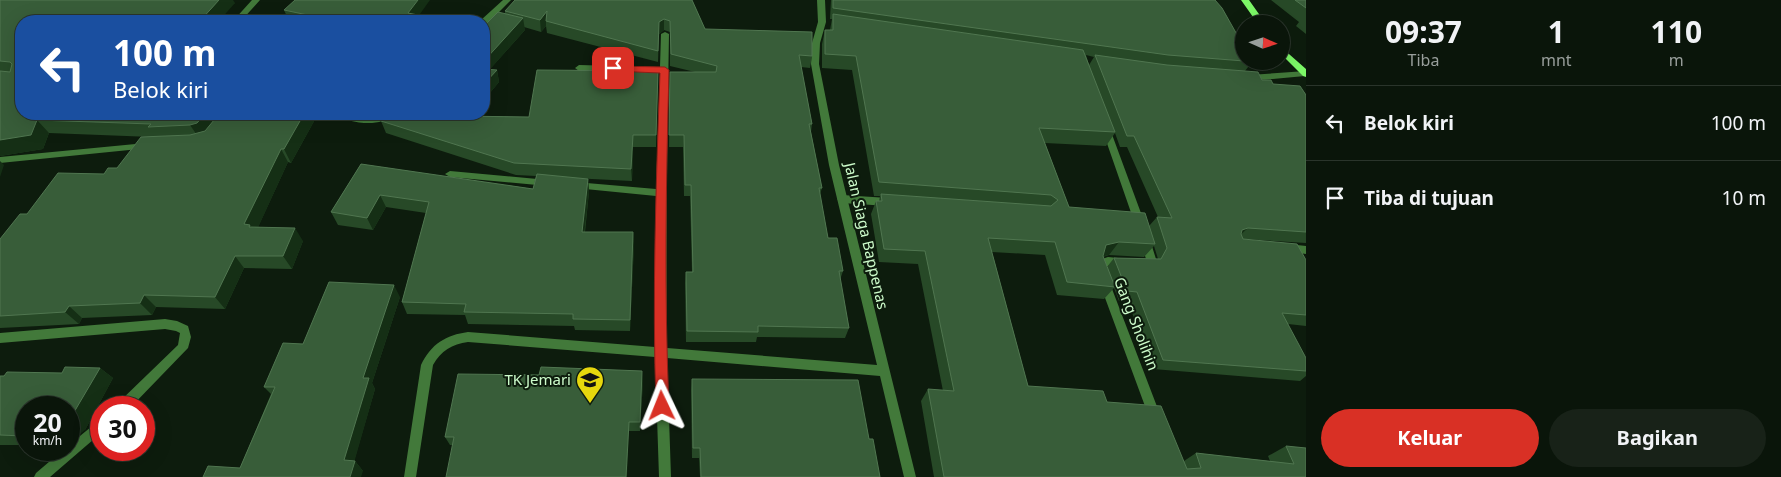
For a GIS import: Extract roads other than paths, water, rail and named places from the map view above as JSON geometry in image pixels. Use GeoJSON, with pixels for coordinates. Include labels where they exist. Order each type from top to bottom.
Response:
{"type":"FeatureCollection","features":[{"type":"Feature","properties":{"kind":"street"},"geometry":{"type":"LineString","coordinates":[[242,15],[256,0]]}},
{"type":"Feature","properties":{"kind":"street"},"geometry":{"type":"LineString","coordinates":[[490,16],[507,0]]}},
{"type":"Feature","properties":{"kind":"street","name":"Jalan Siaga Bappenas"},"geometry":{"type":"LineString","coordinates":[[821,0],[822,22],[816,43],[815,64],[842,199],[910,477]]}},
{"type":"Feature","properties":{"kind":"street"},"geometry":{"type":"LineString","coordinates":[[1245,0],[1256,15]]}},
{"type":"Feature","properties":{"kind":"street"},"geometry":{"type":"LineString","coordinates":[[822,22],[832,23]]}},
{"type":"Feature","properties":{"kind":"street"},"geometry":{"type":"LineString","coordinates":[[665,34],[661,193],[660,353],[665,477]]}},
{"type":"Feature","properties":{"kind":"street"},"geometry":{"type":"LineString","coordinates":[[1290,58],[1305,74]]}},
{"type":"Feature","properties":{"kind":"street"},"geometry":{"type":"LineString","coordinates":[[579,68],[665,70]]}},
{"type":"Feature","properties":{"kind":"street"},"geometry":{"type":"LineString","coordinates":[[1238,78],[1260,79],[1305,74]]}},
{"type":"Feature","properties":{"kind":"street","name":"Gang Sholihin"},"geometry":{"type":"LineString","coordinates":[[1101,116],[1131,194],[1151,259],[1147,264],[1104,262],[1100,264],[1100,268],[1160,430]]}},
{"type":"Feature","properties":{"kind":"street"},"geometry":{"type":"LineString","coordinates":[[363,120],[376,120]]}},
{"type":"Feature","properties":{"kind":"street"},"geometry":{"type":"LineString","coordinates":[[0,160],[160,145]]}},
{"type":"Feature","properties":{"kind":"street"},"geometry":{"type":"LineString","coordinates":[[450,174],[661,193]]}},
{"type":"Feature","properties":{"kind":"street"},"geometry":{"type":"LineString","coordinates":[[842,199],[900,203]]}},
{"type":"Feature","properties":{"kind":"street"},"geometry":{"type":"LineString","coordinates":[[1276,247],[1306,250]]}},
{"type":"Feature","properties":{"kind":"street"},"geometry":{"type":"LineString","coordinates":[[0,338],[165,324],[178,326],[184,330],[186,335],[182,348],[133,396]]}},
{"type":"Feature","properties":{"kind":"street"},"geometry":{"type":"LineString","coordinates":[[410,477],[427,365],[436,350],[454,338],[468,336],[883,371]]}},
{"type":"Feature","properties":{"kind":"street"},"geometry":{"type":"LineString","coordinates":[[40,477],[90,435]]}},
{"type":"Feature","properties":{"kind":"place","name":"TK Jemari"},"geometry":{"type":"Point","coordinates":[590,404]}}]}
